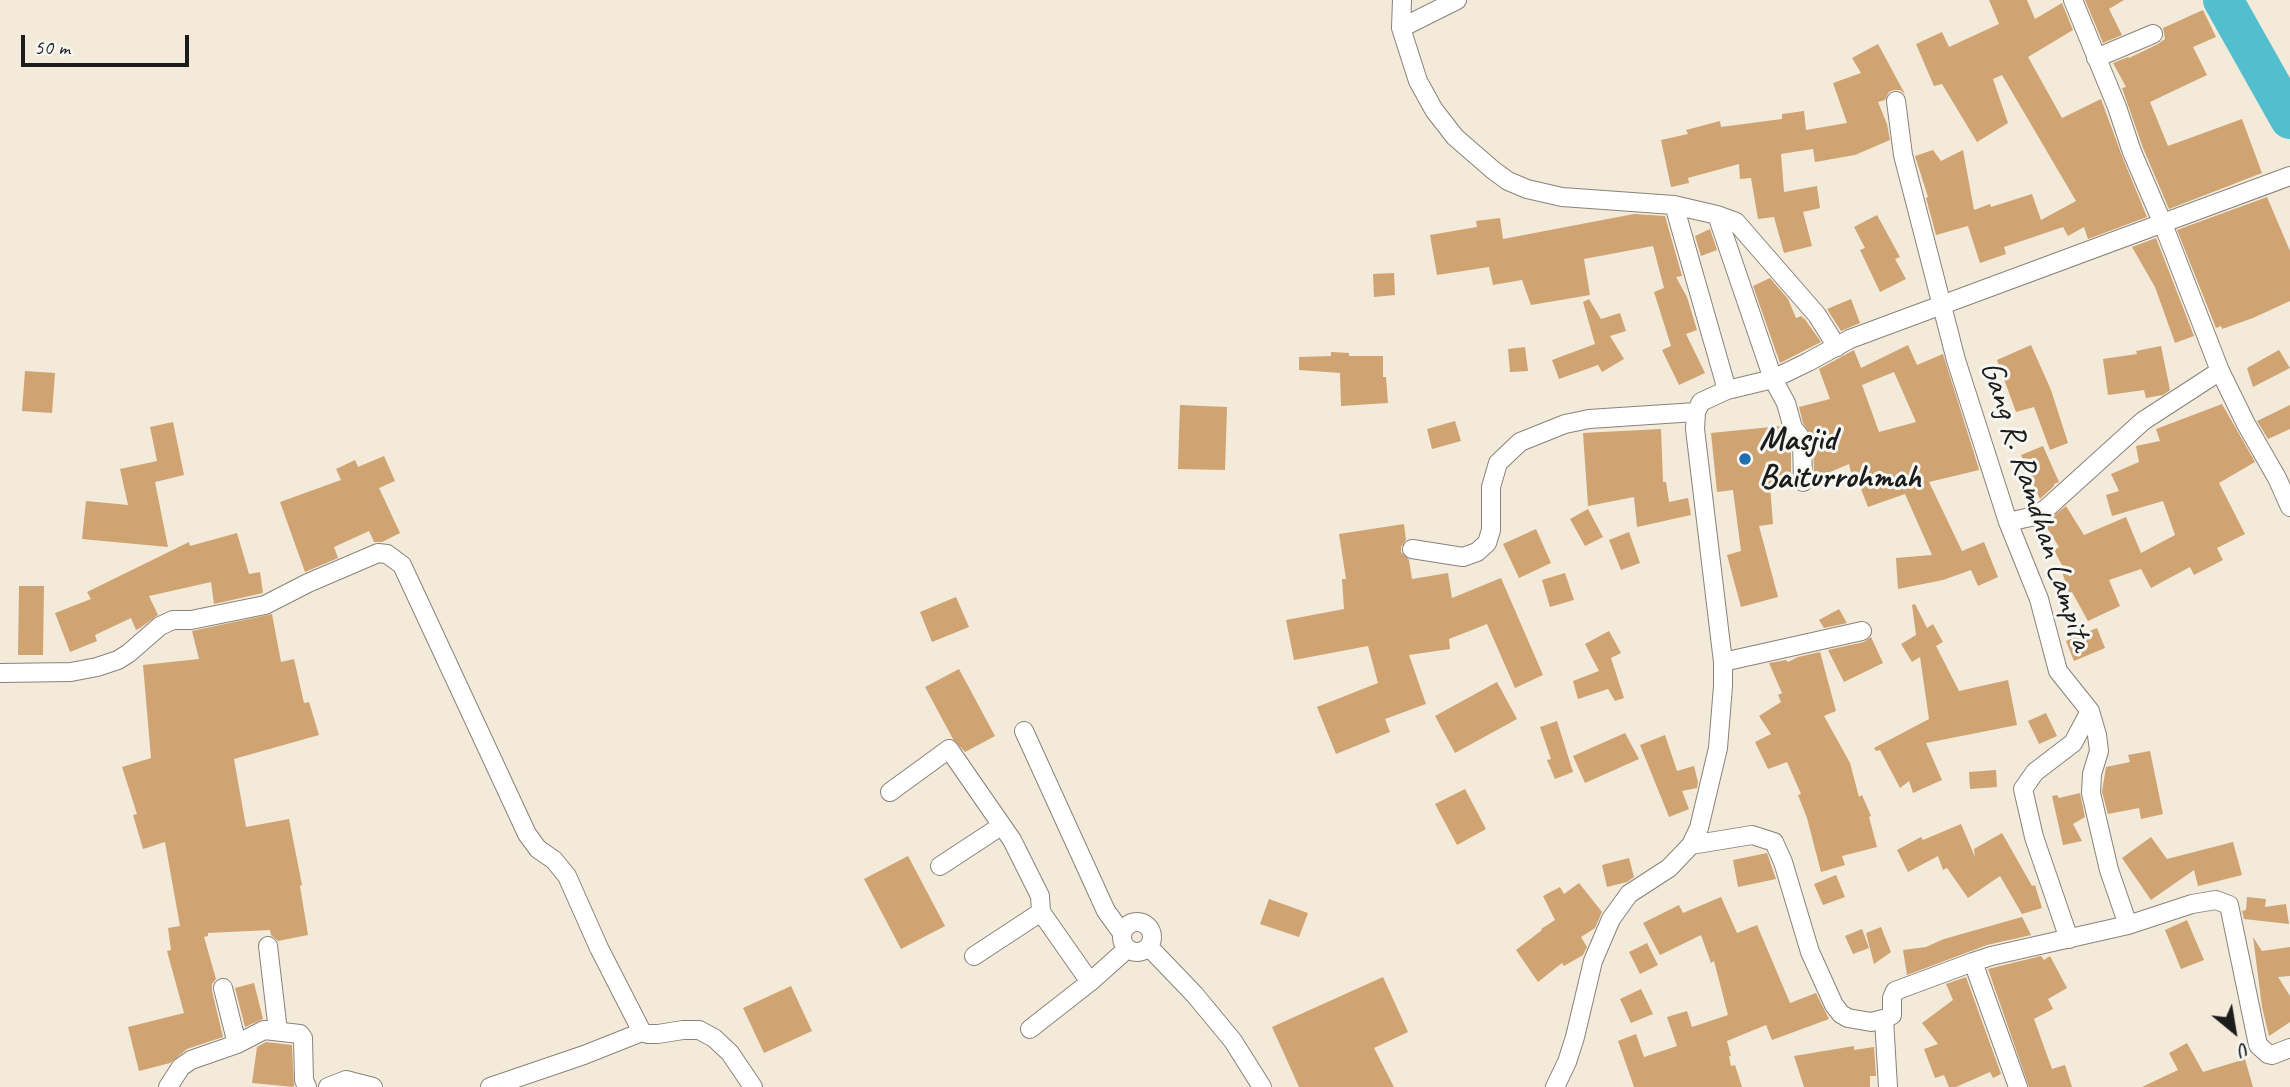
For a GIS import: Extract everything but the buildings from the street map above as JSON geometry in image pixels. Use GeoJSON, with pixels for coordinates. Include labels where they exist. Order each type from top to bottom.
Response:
{"type":"FeatureCollection","features":[{"type":"Feature","properties":{"kind":"street"},"geometry":{"type":"LineString","coordinates":[[1402,0],[1401,28],[1418,81],[1434,110],[1455,137],[1493,170],[1527,190],[1562,197],[1674,205],[1736,222],[1817,315],[1837,347]]}},
{"type":"Feature","properties":{"kind":"street"},"geometry":{"type":"LineString","coordinates":[[1401,28],[1457,0]]}},
{"type":"Feature","properties":{"kind":"street"},"geometry":{"type":"LineString","coordinates":[[2073,0],[2220,371],[2290,507]]}},
{"type":"Feature","properties":{"kind":"street"},"geometry":{"type":"LineString","coordinates":[[2096,58],[2152,34]]}},
{"type":"Feature","properties":{"kind":"street","name":"Gang R. Ramdhan Lampita"},"geometry":{"type":"LineString","coordinates":[[1896,101],[1903,155],[1941,306],[2008,522],[2039,599],[2058,671],[2090,711],[2099,751],[2092,774],[2091,793],[2109,870],[2128,925]]}},
{"type":"Feature","properties":{"kind":"street"},"geometry":{"type":"LineString","coordinates":[[1555,1087],[1575,1037],[1593,961],[1611,919],[1629,894],[1669,868],[1691,845],[1699,828],[1718,748],[1723,662],[1695,429],[1696,412],[1701,401],[1727,390],[1773,379],[1850,339],[2284,179]]}},
{"type":"Feature","properties":{"kind":"street"},"geometry":{"type":"LineString","coordinates":[[1674,205],[1727,390]]}},
{"type":"Feature","properties":{"kind":"street"},"geometry":{"type":"LineString","coordinates":[[1717,215],[1773,379],[1786,403],[1793,428],[1802,442],[1803,482]]}},
{"type":"Feature","properties":{"kind":"street"},"geometry":{"type":"LineString","coordinates":[[2008,522],[2035,516],[2047,508],[2143,421],[2220,371]]}},
{"type":"Feature","properties":{"kind":"street"},"geometry":{"type":"LineString","coordinates":[[1412,549],[1463,557],[1477,552],[1487,543],[1491,530],[1491,487],[1498,463],[1520,442],[1565,424],[1589,419],[1696,412]]}},
{"type":"Feature","properties":{"kind":"street"},"geometry":{"type":"LineString","coordinates":[[0,673],[71,672],[97,667],[118,660],[160,626],[173,620],[191,620],[265,605],[308,583],[379,553],[387,554],[402,565],[533,844],[561,866],[567,876],[599,948],[642,1032]]}},
{"type":"Feature","properties":{"kind":"street"},"geometry":{"type":"LineString","coordinates":[[1723,662],[1862,631]]}},
{"type":"Feature","properties":{"kind":"street"},"geometry":{"type":"LineString","coordinates":[[2069,939],[2034,837],[2023,789],[2035,772],[2073,743],[2090,711]]}},
{"type":"Feature","properties":{"kind":"street"},"geometry":{"type":"LineString","coordinates":[[1024,732],[1106,911],[1125,941],[1134,952],[1142,952],[1149,947],[1152,939],[1151,930],[1144,924],[1136,922],[1128,926],[1125,941],[1090,982],[1030,1029]]}},
{"type":"Feature","properties":{"kind":"street"},"geometry":{"type":"LineString","coordinates":[[890,792],[949,749],[1012,840],[1040,896],[1041,912],[1090,982]]}},
{"type":"Feature","properties":{"kind":"street"},"geometry":{"type":"LineString","coordinates":[[940,866],[1001,826]]}},
{"type":"Feature","properties":{"kind":"street"},"geometry":{"type":"LineString","coordinates":[[1691,845],[1752,835],[1774,842],[1783,862],[1810,952],[1834,1005],[1848,1018],[1865,1022],[1892,1015],[1892,998],[1895,991],[1973,962],[2128,925],[2192,904],[2216,900],[2230,905],[2258,1045],[2272,1055],[2290,1048]]}},
{"type":"Feature","properties":{"kind":"street"},"geometry":{"type":"LineString","coordinates":[[974,956],[1041,912]]}},
{"type":"Feature","properties":{"kind":"street"},"geometry":{"type":"LineString","coordinates":[[268,946],[278,1031]]}},
{"type":"Feature","properties":{"kind":"street"},"geometry":{"type":"LineString","coordinates":[[1149,947],[1195,995],[1233,1041],[1262,1087]]}},
{"type":"Feature","properties":{"kind":"street"},"geometry":{"type":"LineString","coordinates":[[1973,962],[2018,1087]]}},
{"type":"Feature","properties":{"kind":"street"},"geometry":{"type":"LineString","coordinates":[[223,988],[237,1044]]}},
{"type":"Feature","properties":{"kind":"street"},"geometry":{"type":"LineString","coordinates":[[1884,1019],[1888,1087]]}},
{"type":"Feature","properties":{"kind":"street"},"geometry":{"type":"LineString","coordinates":[[168,1087],[181,1067],[191,1060],[237,1044],[264,1030],[297,1032],[303,1038],[304,1080],[307,1087]]}},
{"type":"Feature","properties":{"kind":"street"},"geometry":{"type":"LineString","coordinates":[[489,1087],[642,1032],[658,1034],[683,1030],[699,1030],[713,1038],[730,1053],[753,1087]]}},
{"type":"Feature","properties":{"kind":"street"},"geometry":{"type":"LineString","coordinates":[[328,1087],[346,1080],[373,1087]]}},
{"type":"Feature","properties":{"kind":"waterway"},"geometry":{"type":"LineString","coordinates":[[2223,0],[2290,119]]}},
{"type":"Feature","properties":{"kind":"place","name":"Masjid Baiturrohmah"},"geometry":{"type":"Point","coordinates":[1745,459]}}]}
